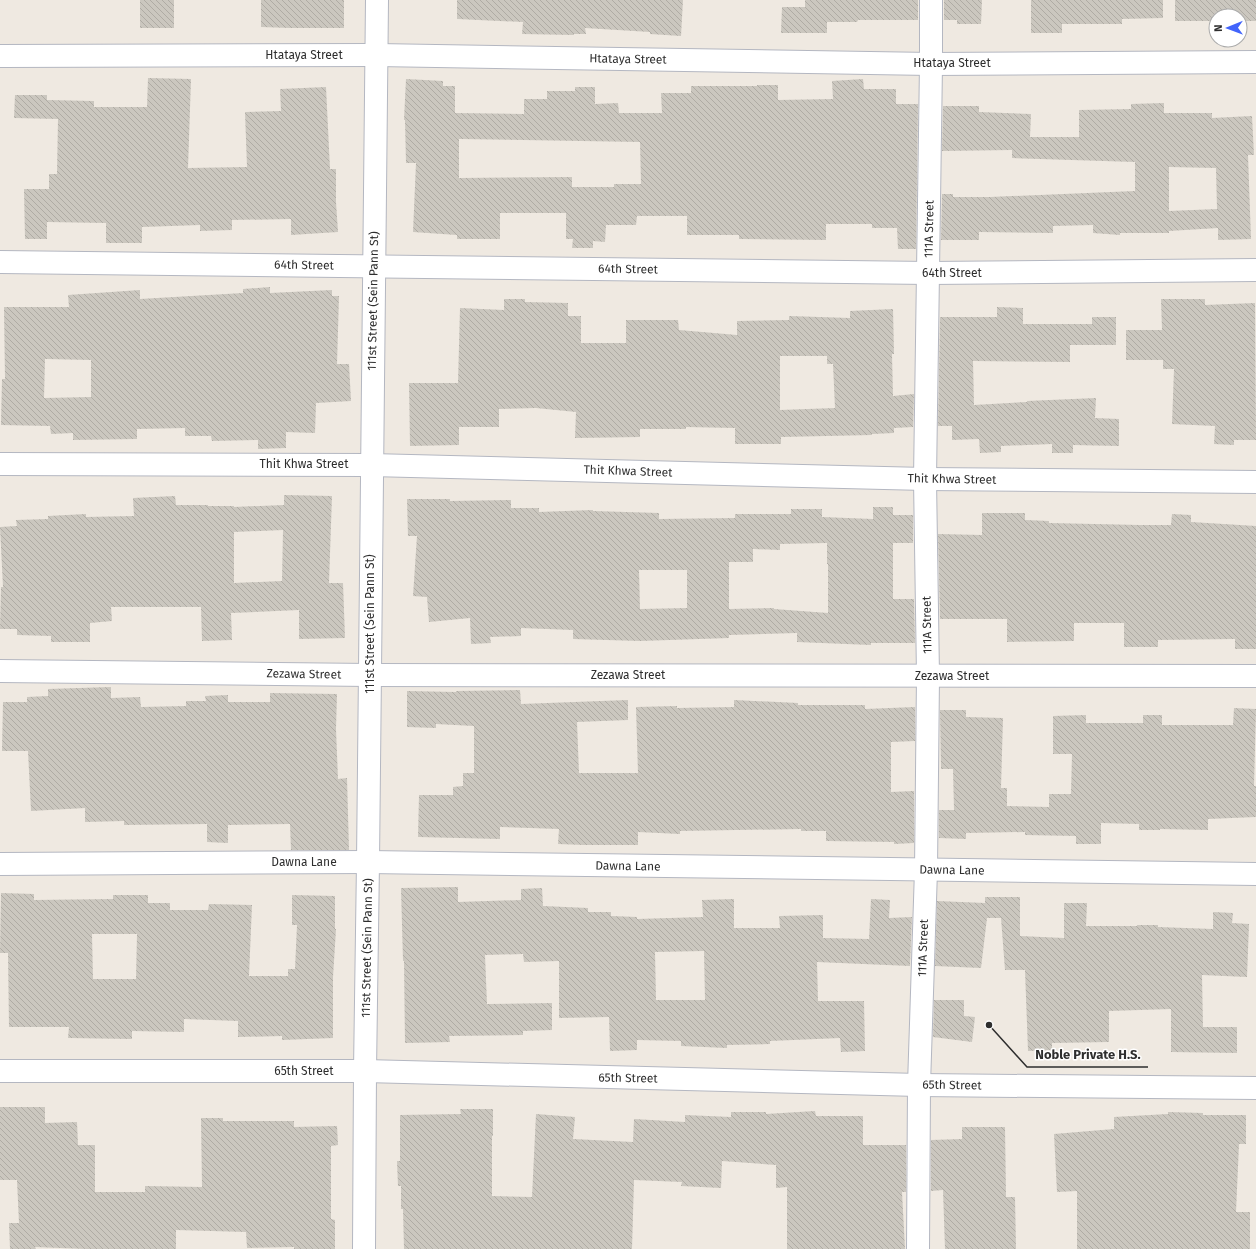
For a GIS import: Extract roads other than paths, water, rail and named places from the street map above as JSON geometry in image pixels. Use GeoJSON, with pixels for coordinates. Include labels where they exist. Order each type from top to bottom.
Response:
{"type":"FeatureCollection","features":[{"type":"Feature","properties":{"kind":"street","name":"111st Street (Sein Pann St)"},"geometry":{"type":"LineString","coordinates":[[364,1249],[373,266],[377,0]]}},
{"type":"Feature","properties":{"kind":"street","name":"111A Street"},"geometry":{"type":"LineString","coordinates":[[918,1249],[918,1085],[926,870],[928,676],[925,479],[929,273],[931,0]]}},
{"type":"Feature","properties":{"kind":"street","name":"Htataya Street"},"geometry":{"type":"LineString","coordinates":[[0,56],[377,55],[931,64],[1256,62]]}},
{"type":"Feature","properties":{"kind":"street","name":"64th Street"},"geometry":{"type":"LineString","coordinates":[[0,262],[929,273],[1256,270]]}},
{"type":"Feature","properties":{"kind":"street","name":"Thit Khwa Street"},"geometry":{"type":"LineString","coordinates":[[0,464],[371,465],[925,479],[1256,482]]}},
{"type":"Feature","properties":{"kind":"street","name":"Zezawa Street"},"geometry":{"type":"LineString","coordinates":[[0,671],[370,675],[1256,676]]}},
{"type":"Feature","properties":{"kind":"street","name":"Dawna Lane"},"geometry":{"type":"LineString","coordinates":[[0,864],[368,862],[1256,874]]}},
{"type":"Feature","properties":{"kind":"street","name":"65th Street"},"geometry":{"type":"LineString","coordinates":[[0,1071],[365,1071],[918,1085],[1256,1088]]}},
{"type":"Feature","properties":{"kind":"place","name":"Noble Private H.S."},"geometry":{"type":"Point","coordinates":[989,1025]}}]}
